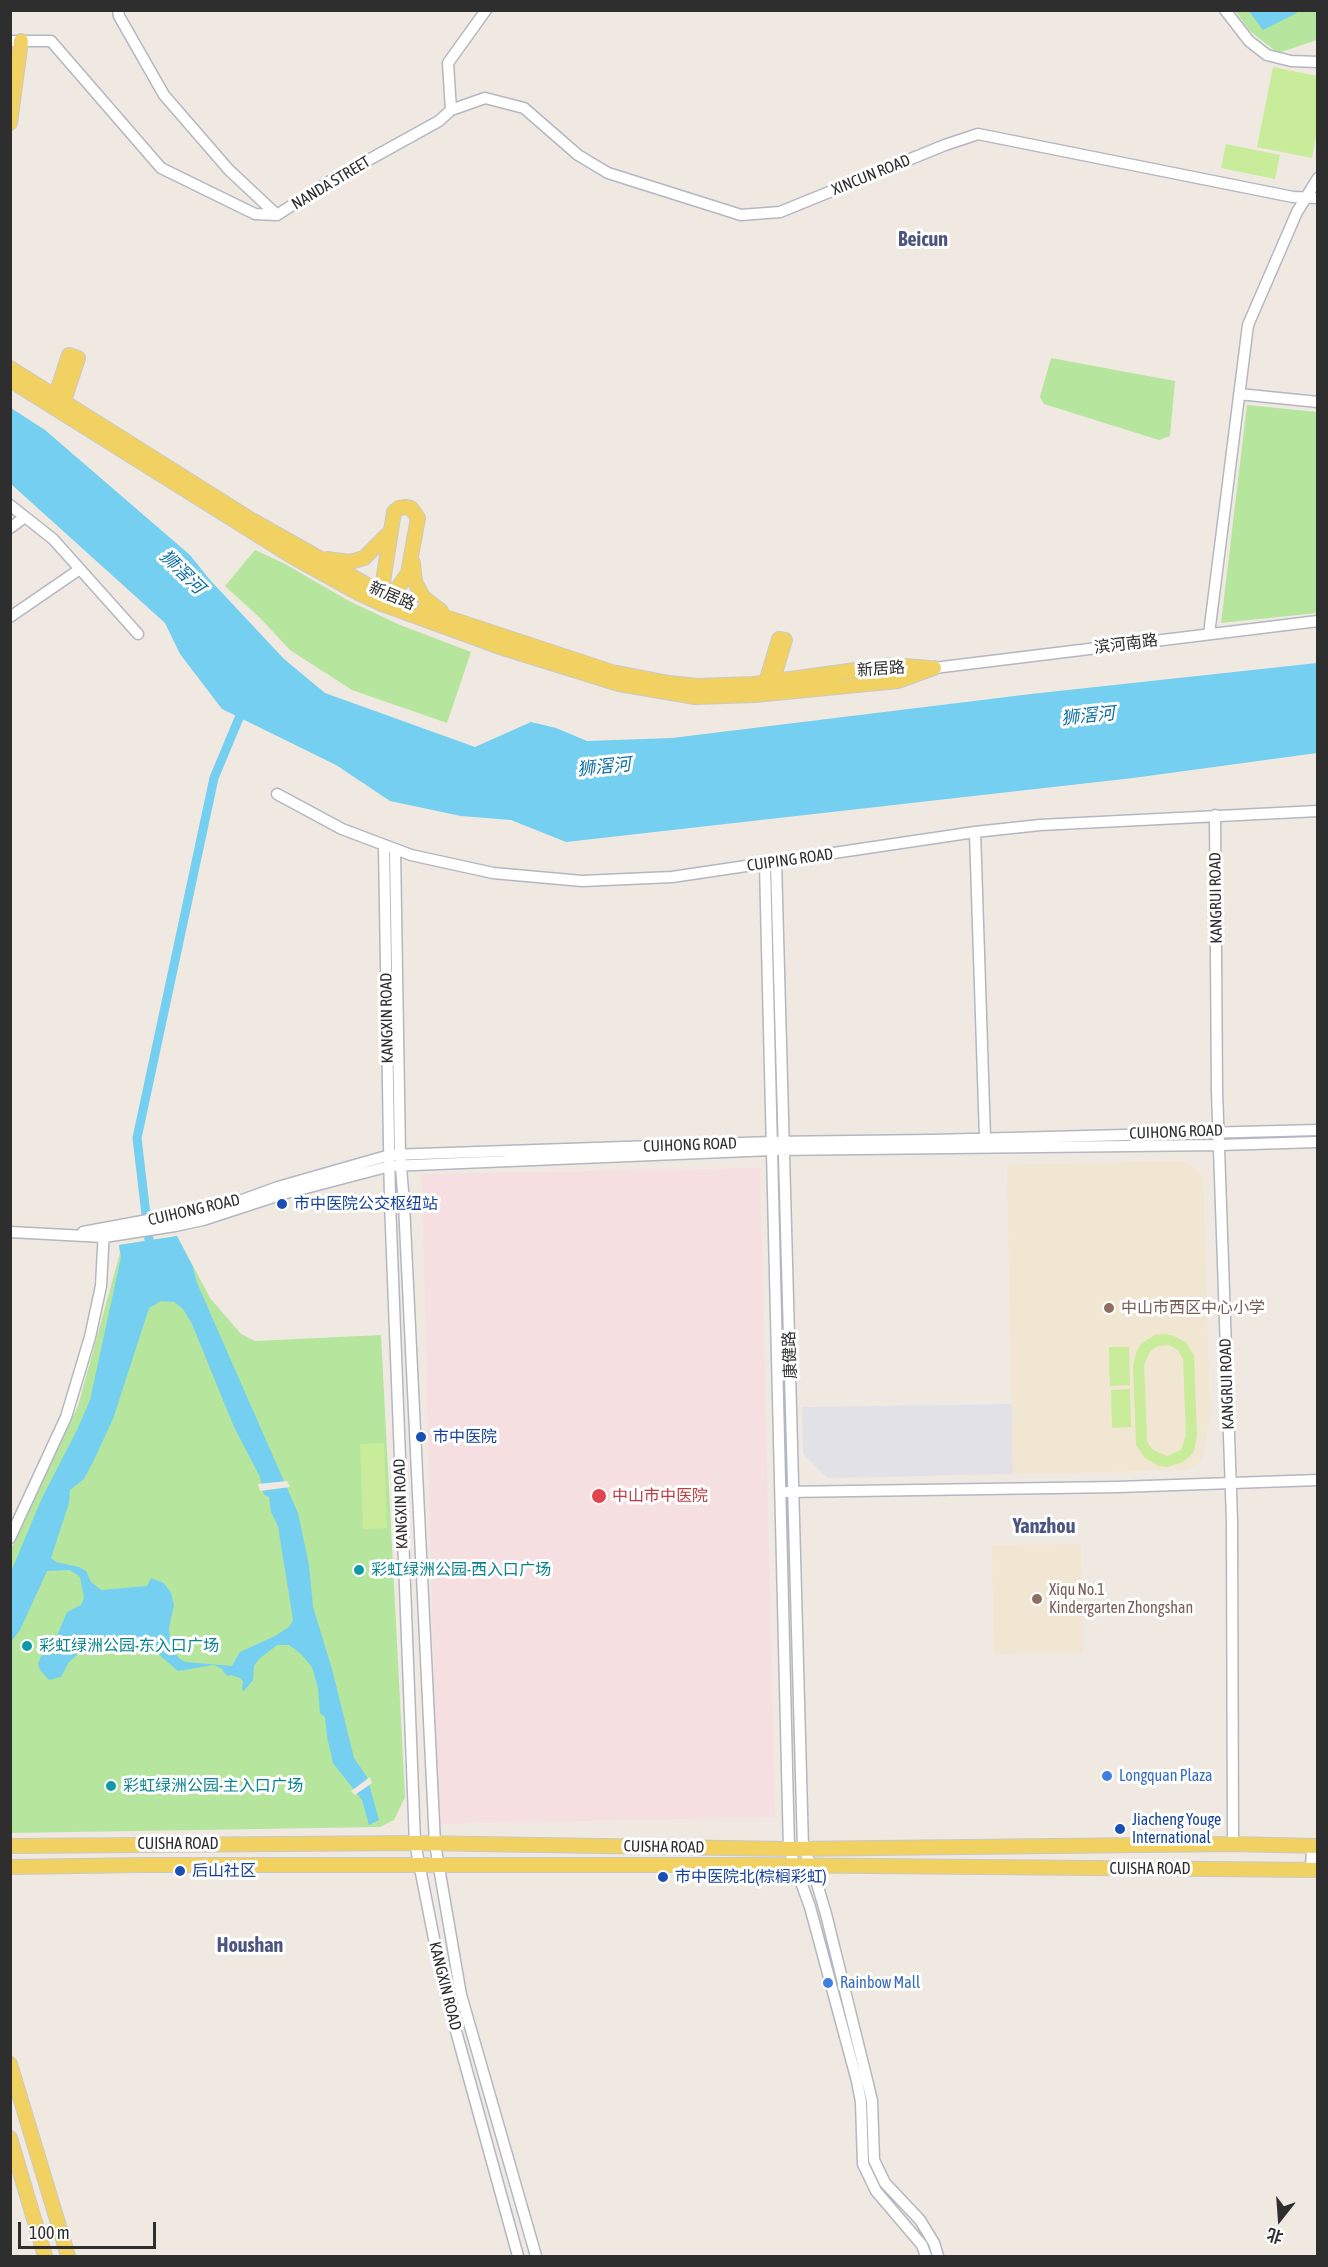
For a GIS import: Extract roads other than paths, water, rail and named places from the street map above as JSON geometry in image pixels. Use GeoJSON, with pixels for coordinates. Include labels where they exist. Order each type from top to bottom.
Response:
{"type":"FeatureCollection","features":[{"type":"Feature","properties":{"kind":"main road"},"geometry":{"type":"LineString","coordinates":[[10,123],[16,41]]}},
{"type":"Feature","properties":{"kind":"main road","name":"新居路"},"geometry":{"type":"LineString","coordinates":[[10,368],[58,404],[293,557],[385,599],[500,647],[619,684],[695,697],[767,688],[892,665],[934,668]]}},
{"type":"Feature","properties":{"kind":"main road","name":"新居路"},"geometry":{"type":"LineString","coordinates":[[10,380],[58,404],[385,599],[612,672],[698,686],[767,688]]}},
{"type":"Feature","properties":{"kind":"main road"},"geometry":{"type":"LineString","coordinates":[[399,508],[411,508],[418,518],[408,573],[385,599],[394,512],[399,508]]}},
{"type":"Feature","properties":{"kind":"main road"},"geometry":{"type":"LineString","coordinates":[[315,556],[333,561],[350,562],[364,558],[390,534]]}},
{"type":"Feature","properties":{"kind":"main road"},"geometry":{"type":"LineString","coordinates":[[390,534],[393,542],[414,544]]}},
{"type":"Feature","properties":{"kind":"main road"},"geometry":{"type":"LineString","coordinates":[[414,544],[415,582],[423,597],[434,607],[467,624]]}},
{"type":"Feature","properties":{"kind":"main road","name":"CUISHA ROAD"},"geometry":{"type":"LineString","coordinates":[[10,1846],[435,1844],[789,1849],[1233,1844],[1315,1846]]}},
{"type":"Feature","properties":{"kind":"main road","name":"CUISHA ROAD"},"geometry":{"type":"LineString","coordinates":[[11,1868],[439,1866],[1314,1870]]}},
{"type":"Feature","properties":{"kind":"main road"},"geometry":{"type":"LineString","coordinates":[[10,2064],[68,2256]]}},
{"type":"Feature","properties":{"kind":"main road"},"geometry":{"type":"LineString","coordinates":[[10,2138],[14,2160],[45,2256]]}},
{"type":"Feature","properties":{"kind":"street"},"geometry":{"type":"LineString","coordinates":[[118,10],[119,16],[164,95],[229,170],[277,215]]}},
{"type":"Feature","properties":{"kind":"street"},"geometry":{"type":"LineString","coordinates":[[451,110],[448,63],[486,10]]}},
{"type":"Feature","properties":{"kind":"street"},"geometry":{"type":"LineString","coordinates":[[1225,10],[1249,41],[1267,55],[1291,61],[1317,62]]}},
{"type":"Feature","properties":{"kind":"street","name":"NANDA STREET"},"geometry":{"type":"LineString","coordinates":[[16,41],[51,41],[160,168],[255,214],[277,215],[325,184],[439,121],[451,110]]}},
{"type":"Feature","properties":{"kind":"street","name":"XINCUN ROAD"},"geometry":{"type":"LineString","coordinates":[[451,110],[485,98],[524,108],[578,155],[608,173],[741,215],[780,212],[978,134],[1293,197],[1313,197]]}},
{"type":"Feature","properties":{"kind":"street"},"geometry":{"type":"LineString","coordinates":[[1209,634],[1248,325],[1297,212],[1313,197],[1317,178]]}},
{"type":"Feature","properties":{"kind":"street"},"geometry":{"type":"LineString","coordinates":[[1239,394],[1317,402]]}},
{"type":"Feature","properties":{"kind":"street"},"geometry":{"type":"LineString","coordinates":[[10,506],[53,539],[138,634]]}},
{"type":"Feature","properties":{"kind":"street"},"geometry":{"type":"LineString","coordinates":[[10,528],[25,517]]}},
{"type":"Feature","properties":{"kind":"street"},"geometry":{"type":"LineString","coordinates":[[10,616],[80,569]]}},
{"type":"Feature","properties":{"kind":"street","name":"滨河南路"},"geometry":{"type":"LineString","coordinates":[[934,668],[1317,621]]}},
{"type":"Feature","properties":{"kind":"street","name":"CUIPING ROAD"},"geometry":{"type":"LineString","coordinates":[[277,794],[342,829],[390,848],[434,861],[493,873],[582,881],[672,877],[975,832],[1072,822],[1317,811]]}},
{"type":"Feature","properties":{"kind":"street","name":"KANGRUI ROAD"},"geometry":{"type":"LineString","coordinates":[[1215,815],[1219,1145],[1230,1484],[1233,1844]]}},
{"type":"Feature","properties":{"kind":"street"},"geometry":{"type":"LineString","coordinates":[[975,832],[986,1138]]}},
{"type":"Feature","properties":{"kind":"street","name":"KANGXIN ROAD"},"geometry":{"type":"LineString","coordinates":[[390,848],[395,1161],[415,1844],[443,1984],[518,2256]]}},
{"type":"Feature","properties":{"kind":"street","name":"康健路"},"geometry":{"type":"LineString","coordinates":[[770,863],[784,1146],[803,1848]]}},
{"type":"Feature","properties":{"kind":"street","name":"康健路"},"geometry":{"type":"LineString","coordinates":[[770,863],[772,1146],[789,1849],[810,1907],[861,2102],[863,2164],[876,2191],[922,2245],[926,2256]]}},
{"type":"Feature","properties":{"kind":"street","name":"CUIHONG ROAD"},"geometry":{"type":"LineString","coordinates":[[784,1146],[1219,1131],[1317,1130]]}},
{"type":"Feature","properties":{"kind":"street","name":"CUIHONG ROAD"},"geometry":{"type":"LineString","coordinates":[[10,1232],[73,1235],[175,1221],[203,1220],[395,1161],[772,1146],[1219,1145],[1317,1142]]}},
{"type":"Feature","properties":{"kind":"street","name":"KANGXIN ROAD"},"geometry":{"type":"LineString","coordinates":[[395,1161],[406,1239],[435,1844],[461,1995],[536,2256]]}},
{"type":"Feature","properties":{"kind":"street"},"geometry":{"type":"LineString","coordinates":[[10,1538],[66,1417],[90,1337],[111,1231]]}},
{"type":"Feature","properties":{"kind":"street"},"geometry":{"type":"LineString","coordinates":[[780,1492],[1230,1484],[1317,1480]]}},
{"type":"Feature","properties":{"kind":"street"},"geometry":{"type":"LineString","coordinates":[[1314,1870],[1315,1846]]}},
{"type":"Feature","properties":{"kind":"street"},"geometry":{"type":"LineString","coordinates":[[803,1848],[812,1867],[826,1914],[872,2101],[874,2160],[885,2183],[920,2220],[934,2243],[938,2256]]}},
{"type":"Feature","properties":{"kind":"street"},"geometry":{"type":"LineString","coordinates":[[840,2018],[851,2015]]}},
{"type":"Feature","properties":{"kind":"water"},"geometry":{"type":"Polygon","coordinates":[[[1249,11],[1299,11],[1263,30],[1249,11]]]}},
{"type":"Feature","properties":{"kind":"water","name":"狮滘河"},"geometry":{"type":"Polygon","coordinates":[[[11,408],[45,430],[190,555],[210,580],[284,659],[325,693],[475,747],[531,722],[556,728],[587,741],[672,738],[1031,694],[1317,663],[1317,753],[1133,778],[566,842],[511,820],[461,816],[390,801],[336,765],[222,709],[180,654],[165,623],[11,484],[11,408]]]}},
{"type":"Feature","properties":{"kind":"water"},"geometry":{"type":"Polygon","coordinates":[[[177,1236],[193,1267],[197,1283],[298,1513],[309,1565],[313,1607],[332,1669],[354,1758],[367,1777],[379,1820],[369,1825],[362,1800],[333,1763],[325,1717],[320,1713],[318,1688],[312,1667],[300,1653],[289,1645],[277,1645],[259,1659],[254,1666],[253,1680],[244,1691],[242,1690],[243,1681],[240,1678],[227,1676],[222,1669],[214,1665],[178,1671],[156,1652],[136,1644],[135,1636],[132,1636],[133,1641],[118,1642],[118,1645],[132,1645],[127,1653],[120,1651],[116,1646],[91,1649],[77,1655],[69,1662],[61,1677],[49,1680],[38,1664],[41,1656],[53,1645],[67,1612],[81,1605],[84,1598],[80,1577],[70,1570],[47,1571],[20,1630],[11,1642],[10,1574],[42,1498],[90,1400],[121,1257],[119,1245],[177,1236]],[[161,1301],[149,1308],[113,1419],[84,1479],[70,1490],[69,1503],[51,1558],[56,1562],[79,1567],[86,1571],[91,1582],[101,1590],[147,1586],[151,1578],[164,1583],[171,1593],[174,1605],[169,1628],[170,1640],[179,1658],[185,1662],[232,1666],[240,1652],[275,1636],[289,1627],[293,1620],[278,1526],[271,1512],[269,1497],[264,1495],[260,1477],[234,1427],[192,1324],[183,1309],[174,1302],[161,1301]]]}},
{"type":"Feature","properties":{"kind":"waterway"},"geometry":{"type":"LineString","coordinates":[[149,1240],[137,1138],[214,778],[244,706]]}},
{"type":"Feature","properties":{"kind":"place","name":"市中医院公交枢纽站"},"geometry":{"type":"Point","coordinates":[282,1204]}},
{"type":"Feature","properties":{"kind":"place","name":"中山市西区中心小学"},"geometry":{"type":"Point","coordinates":[1109,1308]}},
{"type":"Feature","properties":{"kind":"place","name":"市中医院"},"geometry":{"type":"Point","coordinates":[421,1437]}},
{"type":"Feature","properties":{"kind":"place","name":"中山市中医院"},"geometry":{"type":"Point","coordinates":[599,1496]}},
{"type":"Feature","properties":{"kind":"place","name":"彩虹绿洲公园-西入口广场"},"geometry":{"type":"Point","coordinates":[359,1570]}},
{"type":"Feature","properties":{"kind":"place","name":"Xiqu No.1 Kindergarten Zhongshan"},"geometry":{"type":"Point","coordinates":[1037,1599]}},
{"type":"Feature","properties":{"kind":"place","name":"彩虹绿洲公园-东入口广场"},"geometry":{"type":"Point","coordinates":[27,1646]}},
{"type":"Feature","properties":{"kind":"place","name":"Longquan Plaza"},"geometry":{"type":"Point","coordinates":[1107,1776]}},
{"type":"Feature","properties":{"kind":"place","name":"彩虹绿洲公园-主入口广场"},"geometry":{"type":"Point","coordinates":[111,1786]}},
{"type":"Feature","properties":{"kind":"place","name":"Jiacheng Youge International"},"geometry":{"type":"Point","coordinates":[1120,1829]}},
{"type":"Feature","properties":{"kind":"place","name":"后山社区"},"geometry":{"type":"Point","coordinates":[180,1871]}},
{"type":"Feature","properties":{"kind":"place","name":"市中医院北(棕榈彩虹)"},"geometry":{"type":"Point","coordinates":[663,1877]}},
{"type":"Feature","properties":{"kind":"place","name":"Rainbow Mall"},"geometry":{"type":"Point","coordinates":[828,1983]}},
{"type":"Feature","properties":{"kind":"district","name":"Beicun"},"geometry":{"type":"Point","coordinates":[923,240]}},
{"type":"Feature","properties":{"kind":"district","name":"Yanzhou"},"geometry":{"type":"Point","coordinates":[1044,1527]}},
{"type":"Feature","properties":{"kind":"district","name":"Houshan"},"geometry":{"type":"Point","coordinates":[250,1946]}}]}
